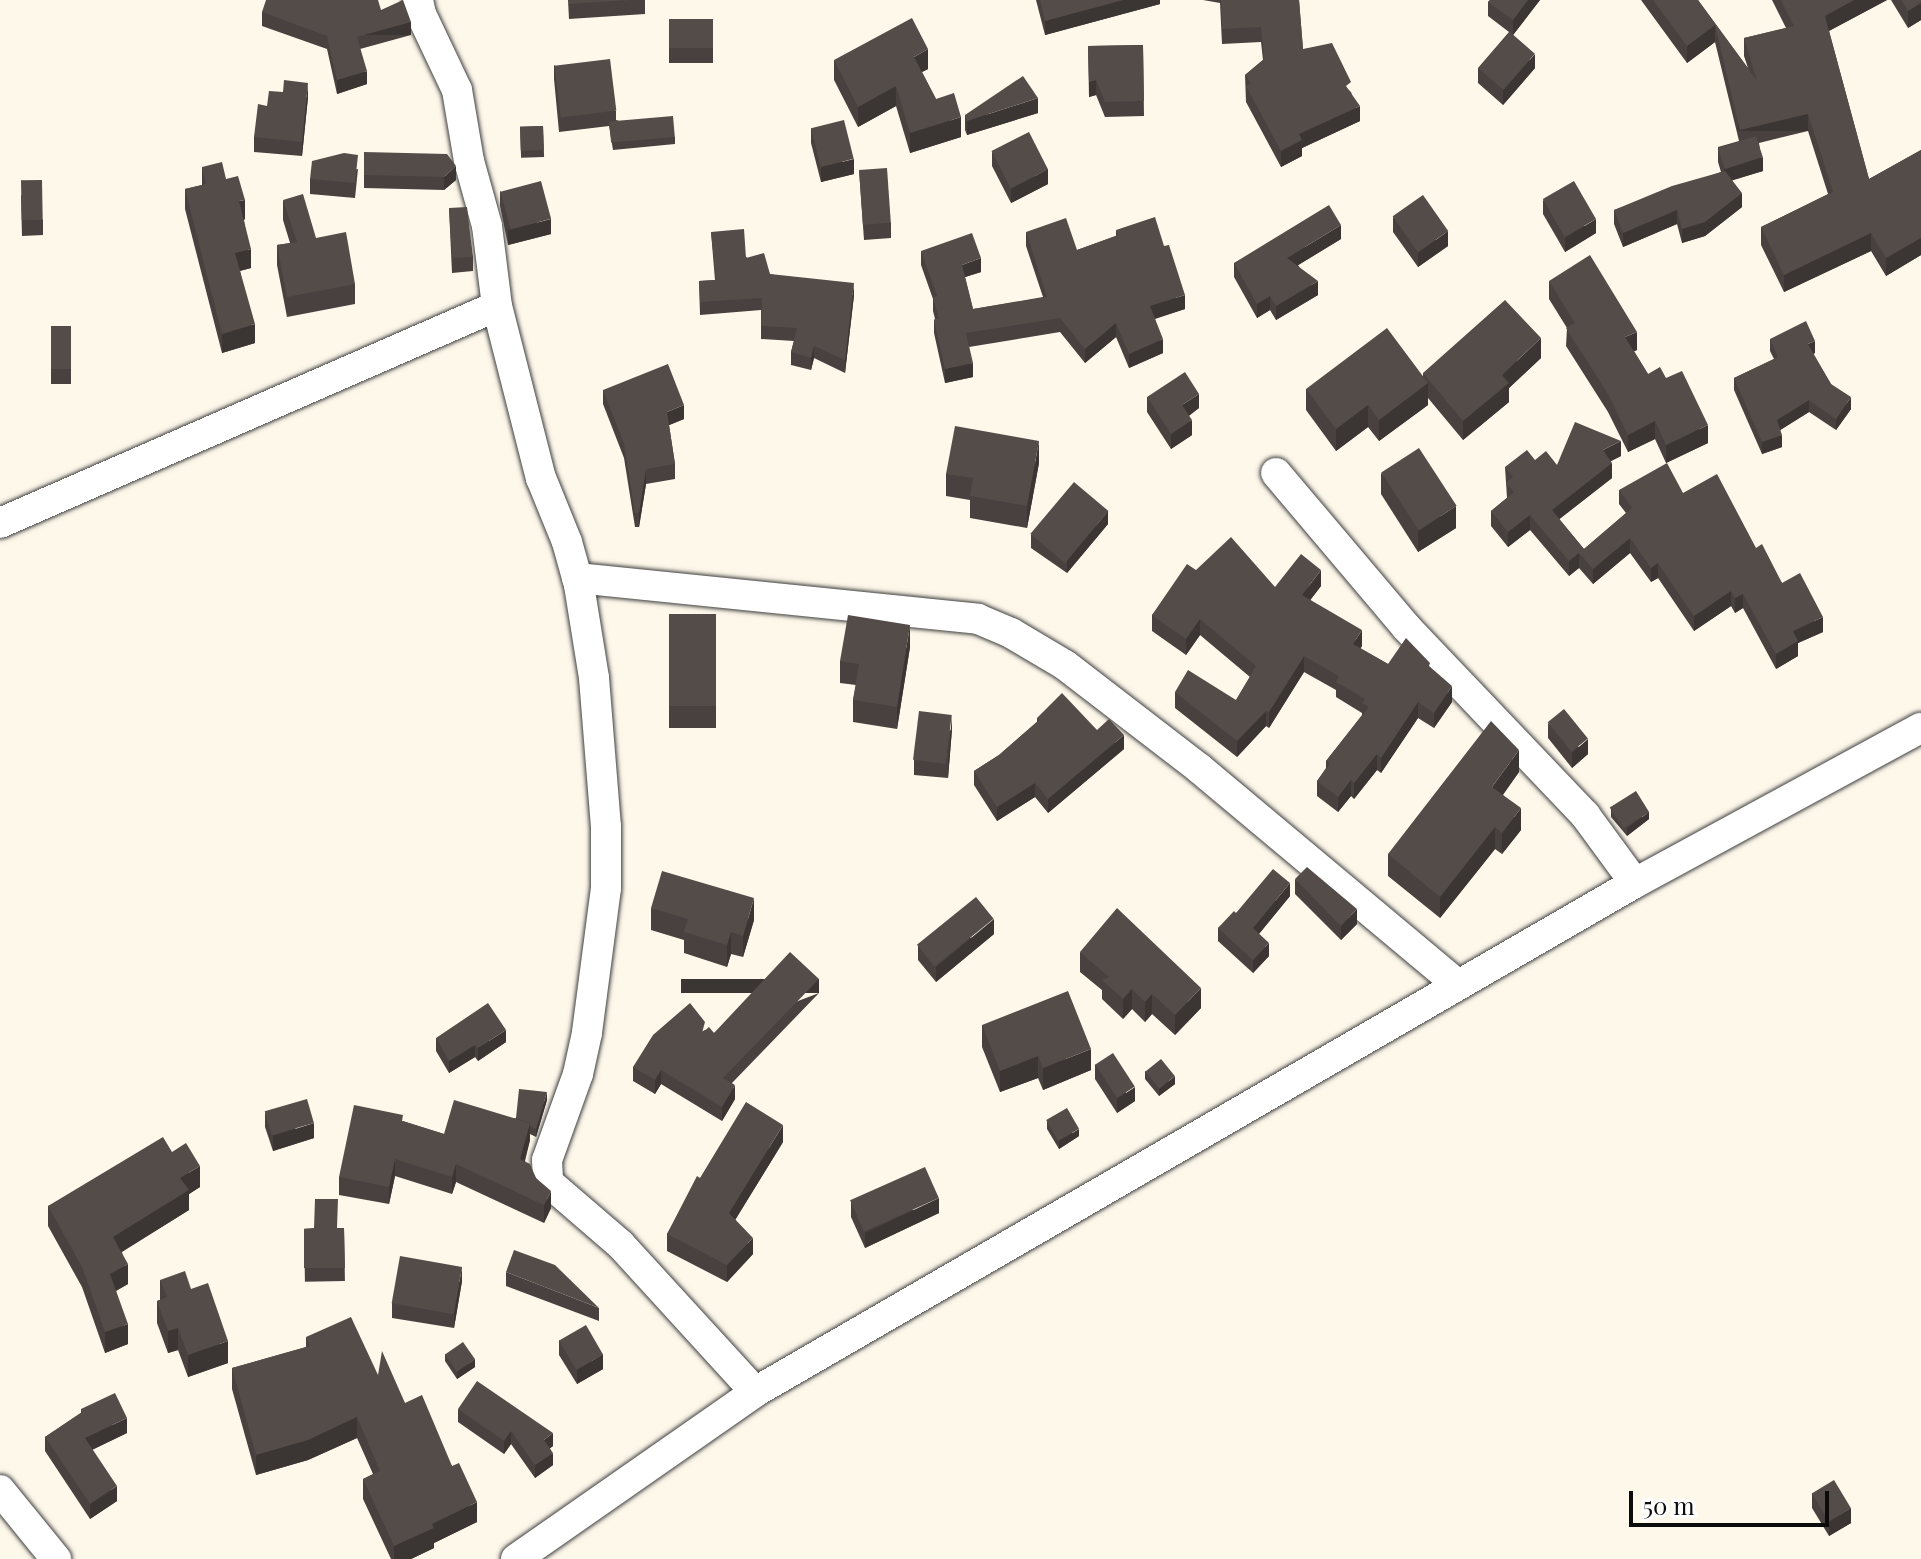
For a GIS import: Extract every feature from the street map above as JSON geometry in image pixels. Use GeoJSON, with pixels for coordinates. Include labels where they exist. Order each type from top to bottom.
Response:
{"type":"FeatureCollection","features":[{"type":"Feature","properties":{"kind":"street"},"geometry":{"type":"LineString","coordinates":[[418,0],[421,14],[457,90],[469,161],[487,226],[497,306],[541,478],[567,542],[577,578],[594,678],[606,826],[606,888],[587,1033],[578,1074],[547,1160],[548,1182],[621,1245],[755,1392]]}},
{"type":"Feature","properties":{"kind":"street"},"geometry":{"type":"LineString","coordinates":[[0,523],[497,306]]}},
{"type":"Feature","properties":{"kind":"street"},"geometry":{"type":"LineString","coordinates":[[1276,473],[1406,627],[1585,815],[1635,883]]}},
{"type":"Feature","properties":{"kind":"street"},"geometry":{"type":"LineString","coordinates":[[577,578],[978,619],[1011,633],[1065,665],[1200,769],[1458,985]]}},
{"type":"Feature","properties":{"kind":"street"},"geometry":{"type":"LineString","coordinates":[[516,1559],[755,1392],[1635,883],[1921,728]]}},
{"type":"Feature","properties":{"kind":"street"},"geometry":{"type":"LineString","coordinates":[[0,1490],[56,1559]]}},
{"type":"Feature","properties":{"kind":"building"},"geometry":{"type":"Polygon","coordinates":[[[266,0],[378,0],[381,10],[403,0],[411,22],[357,37],[367,71],[337,80],[327,36],[262,12],[266,0]]]}},
{"type":"Feature","properties":{"kind":"building"},"geometry":{"type":"Polygon","coordinates":[[[569,0],[631,0],[569,4],[569,0]]]}},
{"type":"Feature","properties":{"kind":"building"},"geometry":{"type":"Polygon","coordinates":[[[1040,0],[1123,0],[1045,21],[1040,0]]]}},
{"type":"Feature","properties":{"kind":"building"},"geometry":{"type":"Polygon","coordinates":[[[1221,0],[1299,0],[1303,49],[1332,43],[1351,82],[1346,86],[1360,106],[1299,134],[1302,140],[1281,151],[1246,86],[1251,83],[1245,75],[1264,59],[1261,27],[1222,29],[1221,0]]]}},
{"type":"Feature","properties":{"kind":"building"},"geometry":{"type":"Polygon","coordinates":[[[1528,0],[1513,20],[1488,2],[1528,0]]]}},
{"type":"Feature","properties":{"kind":"building"},"geometry":{"type":"Polygon","coordinates":[[[1653,0],[1698,0],[1757,81],[1744,38],[1794,26],[1781,0],[1854,0],[1825,16],[1869,179],[1921,150],[1921,238],[1886,258],[1871,233],[1784,275],[1761,227],[1833,192],[1808,114],[1740,130],[1715,25],[1687,46],[1653,0]]]}},
{"type":"Feature","properties":{"kind":"building"},"geometry":{"type":"Polygon","coordinates":[[[1901,0],[1921,0],[1921,3],[1908,11],[1901,0]]]}},
{"type":"Feature","properties":{"kind":"building"},"geometry":{"type":"Polygon","coordinates":[[[912,18],[928,49],[914,57],[936,99],[954,93],[961,117],[910,133],[896,86],[858,107],[834,60],[912,18]]]}},
{"type":"Feature","properties":{"kind":"building"},"geometry":{"type":"Polygon","coordinates":[[[669,19],[713,19],[713,48],[669,48],[669,19]]]}},
{"type":"Feature","properties":{"kind":"building"},"geometry":{"type":"Polygon","coordinates":[[[1510,32],[1535,54],[1503,90],[1479,68],[1510,32]]]}},
{"type":"Feature","properties":{"kind":"building"},"geometry":{"type":"Polygon","coordinates":[[[1143,45],[1144,101],[1105,102],[1096,80],[1089,82],[1088,46],[1143,45]]]}},
{"type":"Feature","properties":{"kind":"building"},"geometry":{"type":"Polygon","coordinates":[[[610,59],[616,111],[561,117],[554,66],[610,59]]]}},
{"type":"Feature","properties":{"kind":"building"},"geometry":{"type":"Polygon","coordinates":[[[1023,76],[1038,98],[967,121],[965,115],[1023,76]]]}},
{"type":"Feature","properties":{"kind":"building"},"geometry":{"type":"Polygon","coordinates":[[[284,80],[308,83],[302,142],[254,137],[258,104],[267,106],[269,91],[283,92],[284,80]]]}},
{"type":"Feature","properties":{"kind":"building"},"geometry":{"type":"Polygon","coordinates":[[[673,116],[675,137],[611,142],[609,122],[673,116]]]}},
{"type":"Feature","properties":{"kind":"building"},"geometry":{"type":"Polygon","coordinates":[[[844,120],[854,159],[821,167],[811,128],[844,120]]]}},
{"type":"Feature","properties":{"kind":"building"},"geometry":{"type":"Polygon","coordinates":[[[543,126],[544,150],[521,151],[520,127],[543,126]]]}},
{"type":"Feature","properties":{"kind":"building"},"geometry":{"type":"Polygon","coordinates":[[[1029,132],[1048,169],[1011,188],[992,151],[1029,132]]]}},
{"type":"Feature","properties":{"kind":"building"},"geometry":{"type":"Polygon","coordinates":[[[1756,136],[1763,157],[1725,169],[1718,148],[1756,136]]]}},
{"type":"Feature","properties":{"kind":"building"},"geometry":{"type":"Polygon","coordinates":[[[364,152],[447,154],[456,166],[444,177],[364,175],[364,152]]]}},
{"type":"Feature","properties":{"kind":"building"},"geometry":{"type":"Polygon","coordinates":[[[344,153],[358,155],[355,183],[310,179],[312,161],[344,153]]]}},
{"type":"Feature","properties":{"kind":"building"},"geometry":{"type":"Polygon","coordinates":[[[222,162],[226,179],[238,176],[245,200],[239,201],[251,249],[235,253],[255,324],[222,334],[185,189],[206,184],[202,167],[222,162]]]}},
{"type":"Feature","properties":{"kind":"building"},"geometry":{"type":"Polygon","coordinates":[[[887,168],[891,223],[863,225],[859,170],[887,168]]]}},
{"type":"Feature","properties":{"kind":"building"},"geometry":{"type":"Polygon","coordinates":[[[1725,171],[1742,193],[1705,222],[1682,229],[1677,210],[1623,233],[1614,210],[1672,186],[1725,171]]]}},
{"type":"Feature","properties":{"kind":"building"},"geometry":{"type":"Polygon","coordinates":[[[21,180],[42,180],[43,220],[22,220],[21,180]]]}},
{"type":"Feature","properties":{"kind":"building"},"geometry":{"type":"Polygon","coordinates":[[[541,181],[551,219],[511,230],[500,192],[541,181]]]}},
{"type":"Feature","properties":{"kind":"building"},"geometry":{"type":"Polygon","coordinates":[[[1574,181],[1596,219],[1565,237],[1543,199],[1574,181]]]}},
{"type":"Feature","properties":{"kind":"building"},"geometry":{"type":"Polygon","coordinates":[[[303,194],[316,238],[346,232],[355,284],[287,297],[277,245],[297,242],[283,200],[303,194]]]}},
{"type":"Feature","properties":{"kind":"building"},"geometry":{"type":"Polygon","coordinates":[[[1423,195],[1448,231],[1418,252],[1393,216],[1423,195]]]}},
{"type":"Feature","properties":{"kind":"building"},"geometry":{"type":"Polygon","coordinates":[[[1329,205],[1341,225],[1287,258],[1318,281],[1276,306],[1270,296],[1257,304],[1234,263],[1329,205]]]}},
{"type":"Feature","properties":{"kind":"building"},"geometry":{"type":"Polygon","coordinates":[[[467,207],[473,257],[452,258],[449,208],[467,207]]]}},
{"type":"Feature","properties":{"kind":"building"},"geometry":{"type":"Polygon","coordinates":[[[1155,217],[1164,246],[1169,245],[1185,295],[1150,306],[1163,339],[1129,354],[1116,323],[1085,349],[1060,318],[966,333],[973,363],[945,369],[934,320],[939,318],[933,297],[937,296],[921,251],[972,233],[981,258],[962,265],[973,309],[1047,297],[1026,232],[1066,218],[1077,250],[1118,235],[1116,230],[1155,217]]]}},
{"type":"Feature","properties":{"kind":"building"},"geometry":{"type":"Polygon","coordinates":[[[744,229],[746,258],[764,253],[770,274],[854,283],[845,360],[814,346],[811,358],[791,352],[797,328],[761,326],[762,298],[700,302],[699,281],[716,280],[711,232],[744,229]]]}},
{"type":"Feature","properties":{"kind":"building"},"geometry":{"type":"Polygon","coordinates":[[[1590,255],[1637,332],[1625,337],[1648,374],[1660,367],[1666,378],[1682,371],[1708,425],[1666,445],[1655,421],[1628,435],[1608,394],[1566,328],[1575,323],[1549,281],[1590,255]]]}},
{"type":"Feature","properties":{"kind":"building"},"geometry":{"type":"Polygon","coordinates":[[[1505,300],[1541,338],[1502,375],[1509,383],[1463,421],[1423,373],[1505,300]]]}},
{"type":"Feature","properties":{"kind":"building"},"geometry":{"type":"Polygon","coordinates":[[[1806,321],[1815,341],[1808,344],[1831,384],[1851,397],[1836,419],[1809,400],[1777,420],[1782,435],[1762,442],[1734,378],[1778,357],[1770,339],[1806,321]]]}},
{"type":"Feature","properties":{"kind":"building"},"geometry":{"type":"Polygon","coordinates":[[[51,326],[71,326],[71,369],[51,369],[51,326]]]}},
{"type":"Feature","properties":{"kind":"building"},"geometry":{"type":"Polygon","coordinates":[[[1387,328],[1428,383],[1379,420],[1368,405],[1336,429],[1306,389],[1387,328]]]}},
{"type":"Feature","properties":{"kind":"building"},"geometry":{"type":"Polygon","coordinates":[[[668,364],[684,405],[667,412],[675,464],[646,469],[639,513],[635,513],[624,444],[603,390],[668,364]]]}},
{"type":"Feature","properties":{"kind":"building"},"geometry":{"type":"Polygon","coordinates":[[[1185,372],[1199,394],[1182,405],[1192,420],[1171,434],[1147,397],[1185,372]]]}},
{"type":"Feature","properties":{"kind":"building"},"geometry":{"type":"Polygon","coordinates":[[[1575,422],[1621,441],[1603,450],[1612,463],[1552,510],[1584,549],[1632,508],[1619,490],[1667,463],[1683,493],[1717,474],[1756,548],[1762,544],[1782,583],[1800,573],[1823,617],[1793,631],[1798,641],[1776,654],[1743,594],[1735,598],[1731,591],[1694,616],[1658,563],[1651,568],[1630,538],[1593,569],[1579,553],[1569,561],[1530,515],[1508,532],[1491,511],[1514,492],[1506,483],[1513,477],[1505,467],[1527,450],[1535,460],[1546,451],[1557,465],[1575,422]]]}},
{"type":"Feature","properties":{"kind":"building"},"geometry":{"type":"Polygon","coordinates":[[[955,426],[1039,441],[1027,506],[970,496],[973,478],[946,474],[955,426]]]}},
{"type":"Feature","properties":{"kind":"building"},"geometry":{"type":"Polygon","coordinates":[[[1419,448],[1457,506],[1419,530],[1381,473],[1419,448]]]}},
{"type":"Feature","properties":{"kind":"building"},"geometry":{"type":"Polygon","coordinates":[[[1074,482],[1108,511],[1065,563],[1030,534],[1074,482]]]}},
{"type":"Feature","properties":{"kind":"building"},"geometry":{"type":"Polygon","coordinates":[[[1231,537],[1275,587],[1301,554],[1321,570],[1302,595],[1362,630],[1353,644],[1388,664],[1406,638],[1430,663],[1429,666],[1452,686],[1434,713],[1418,702],[1381,758],[1377,754],[1354,783],[1351,780],[1338,797],[1317,781],[1330,764],[1326,761],[1369,707],[1362,703],[1365,699],[1336,682],[1339,676],[1304,656],[1269,712],[1266,711],[1237,741],[1175,692],[1188,670],[1236,700],[1256,666],[1200,619],[1186,639],[1152,615],[1187,564],[1196,570],[1231,537]]]}},
{"type":"Feature","properties":{"kind":"building"},"geometry":{"type":"Polygon","coordinates":[[[669,614],[716,614],[716,706],[669,706],[669,614]]]}},
{"type":"Feature","properties":{"kind":"building"},"geometry":{"type":"Polygon","coordinates":[[[848,615],[910,625],[897,707],[853,700],[859,664],[840,661],[848,615]]]}},
{"type":"Feature","properties":{"kind":"building"},"geometry":{"type":"Polygon","coordinates":[[[1062,693],[1097,730],[1109,719],[1124,735],[1048,799],[1035,783],[997,807],[974,771],[999,755],[1039,720],[1037,718],[1062,693]]]}},
{"type":"Feature","properties":{"kind":"building"},"geometry":{"type":"Polygon","coordinates":[[[1564,709],[1588,739],[1572,752],[1548,722],[1564,709]]]}},
{"type":"Feature","properties":{"kind":"building"},"geometry":{"type":"Polygon","coordinates":[[[919,711],[952,715],[946,764],[913,760],[919,711]]]}},
{"type":"Feature","properties":{"kind":"building"},"geometry":{"type":"Polygon","coordinates":[[[1491,721],[1519,750],[1492,787],[1521,808],[1502,833],[1495,827],[1440,897],[1388,854],[1491,721]]]}},
{"type":"Feature","properties":{"kind":"building"},"geometry":{"type":"Polygon","coordinates":[[[1636,791],[1649,812],[1623,829],[1610,807],[1636,791]]]}},
{"type":"Feature","properties":{"kind":"building"},"geometry":{"type":"Polygon","coordinates":[[[1307,867],[1357,909],[1341,926],[1295,879],[1307,867]]]}},
{"type":"Feature","properties":{"kind":"building"},"geometry":{"type":"Polygon","coordinates":[[[1273,869],[1290,883],[1253,928],[1269,943],[1253,960],[1218,928],[1234,911],[1236,913],[1273,869]]]}},
{"type":"Feature","properties":{"kind":"building"},"geometry":{"type":"Polygon","coordinates":[[[662,871],[754,898],[743,936],[731,932],[727,945],[684,932],[688,919],[651,908],[662,871]]]}},
{"type":"Feature","properties":{"kind":"building"},"geometry":{"type":"Polygon","coordinates":[[[976,897],[994,919],[935,967],[917,945],[976,897]]]}},
{"type":"Feature","properties":{"kind":"building"},"geometry":{"type":"Polygon","coordinates":[[[1117,908],[1201,988],[1175,1015],[1152,994],[1145,1002],[1132,989],[1123,999],[1102,980],[1109,977],[1080,952],[1117,908]]]}},
{"type":"Feature","properties":{"kind":"building"},"geometry":{"type":"Polygon","coordinates":[[[790,952],[819,979],[723,1078],[735,1085],[722,1107],[661,1070],[655,1080],[633,1067],[653,1035],[690,1003],[705,1022],[702,1033],[709,1027],[714,1033],[790,952]]]}},
{"type":"Feature","properties":{"kind":"building"},"geometry":{"type":"Polygon","coordinates":[[[1068,991],[1091,1049],[1043,1068],[1038,1056],[1000,1071],[982,1025],[1068,991]]]}},
{"type":"Feature","properties":{"kind":"building"},"geometry":{"type":"Polygon","coordinates":[[[488,1003],[506,1030],[478,1048],[475,1045],[449,1061],[436,1038],[488,1003]]]}},
{"type":"Feature","properties":{"kind":"building"},"geometry":{"type":"Polygon","coordinates":[[[1113,1053],[1135,1087],[1117,1098],[1095,1064],[1113,1053]]]}},
{"type":"Feature","properties":{"kind":"building"},"geometry":{"type":"Polygon","coordinates":[[[1161,1059],[1175,1076],[1159,1089],[1145,1072],[1161,1059]]]}},
{"type":"Feature","properties":{"kind":"building"},"geometry":{"type":"Polygon","coordinates":[[[519,1089],[547,1092],[536,1129],[516,1118],[519,1089]]]}},
{"type":"Feature","properties":{"kind":"building"},"geometry":{"type":"Polygon","coordinates":[[[307,1099],[314,1123],[272,1135],[265,1111],[307,1099]]]}},
{"type":"Feature","properties":{"kind":"building"},"geometry":{"type":"Polygon","coordinates":[[[454,1100],[530,1123],[520,1159],[530,1164],[536,1178],[551,1191],[544,1205],[456,1164],[452,1177],[395,1159],[389,1187],[339,1177],[354,1105],[403,1115],[402,1121],[444,1134],[454,1100]]]}},
{"type":"Feature","properties":{"kind":"building"},"geometry":{"type":"Polygon","coordinates":[[[746,1102],[783,1125],[729,1213],[753,1238],[727,1265],[667,1234],[697,1176],[700,1178],[746,1102]]]}},
{"type":"Feature","properties":{"kind":"building"},"geometry":{"type":"Polygon","coordinates":[[[1067,1108],[1079,1129],[1058,1141],[1046,1120],[1067,1108]]]}},
{"type":"Feature","properties":{"kind":"building"},"geometry":{"type":"Polygon","coordinates":[[[163,1137],[172,1152],[186,1143],[200,1166],[180,1178],[189,1190],[113,1237],[128,1264],[110,1274],[128,1324],[105,1332],[82,1267],[48,1206],[163,1137]]]}},
{"type":"Feature","properties":{"kind":"building"},"geometry":{"type":"Polygon","coordinates":[[[925,1167],[939,1198],[864,1231],[850,1200],[925,1167]]]}},
{"type":"Feature","properties":{"kind":"building"},"geometry":{"type":"Polygon","coordinates":[[[315,1199],[338,1199],[337,1228],[344,1228],[345,1268],[304,1268],[304,1229],[314,1228],[315,1199]]]}},
{"type":"Feature","properties":{"kind":"building"},"geometry":{"type":"Polygon","coordinates":[[[514,1250],[555,1265],[599,1308],[506,1272],[514,1250]]]}},
{"type":"Feature","properties":{"kind":"building"},"geometry":{"type":"Polygon","coordinates":[[[400,1256],[462,1267],[454,1314],[392,1303],[400,1256]]]}},
{"type":"Feature","properties":{"kind":"building"},"geometry":{"type":"Polygon","coordinates":[[[185,1271],[191,1289],[208,1283],[228,1341],[188,1355],[178,1328],[168,1331],[157,1301],[167,1297],[160,1280],[185,1271]]]}},
{"type":"Feature","properties":{"kind":"building"},"geometry":{"type":"Polygon","coordinates":[[[351,1317],[378,1375],[382,1351],[405,1403],[422,1395],[452,1466],[459,1463],[477,1502],[432,1524],[434,1528],[394,1546],[363,1479],[380,1471],[357,1417],[308,1440],[256,1455],[232,1368],[310,1346],[306,1337],[351,1317]]]}},
{"type":"Feature","properties":{"kind":"building"},"geometry":{"type":"Polygon","coordinates":[[[586,1325],[603,1354],[576,1370],[559,1340],[586,1325]]]}},
{"type":"Feature","properties":{"kind":"building"},"geometry":{"type":"Polygon","coordinates":[[[463,1342],[475,1359],[457,1372],[445,1355],[463,1342]]]}},
{"type":"Feature","properties":{"kind":"building"},"geometry":{"type":"Polygon","coordinates":[[[477,1381],[553,1433],[544,1440],[553,1453],[535,1465],[511,1431],[504,1441],[458,1409],[477,1381]]]}},
{"type":"Feature","properties":{"kind":"building"},"geometry":{"type":"Polygon","coordinates":[[[115,1393],[127,1418],[85,1438],[117,1486],[90,1504],[45,1437],[82,1412],[81,1409],[115,1393]]]}},
{"type":"Feature","properties":{"kind":"building"},"geometry":{"type":"Polygon","coordinates":[[[1834,1480],[1851,1508],[1829,1522],[1812,1493],[1834,1480]]]}}]}
